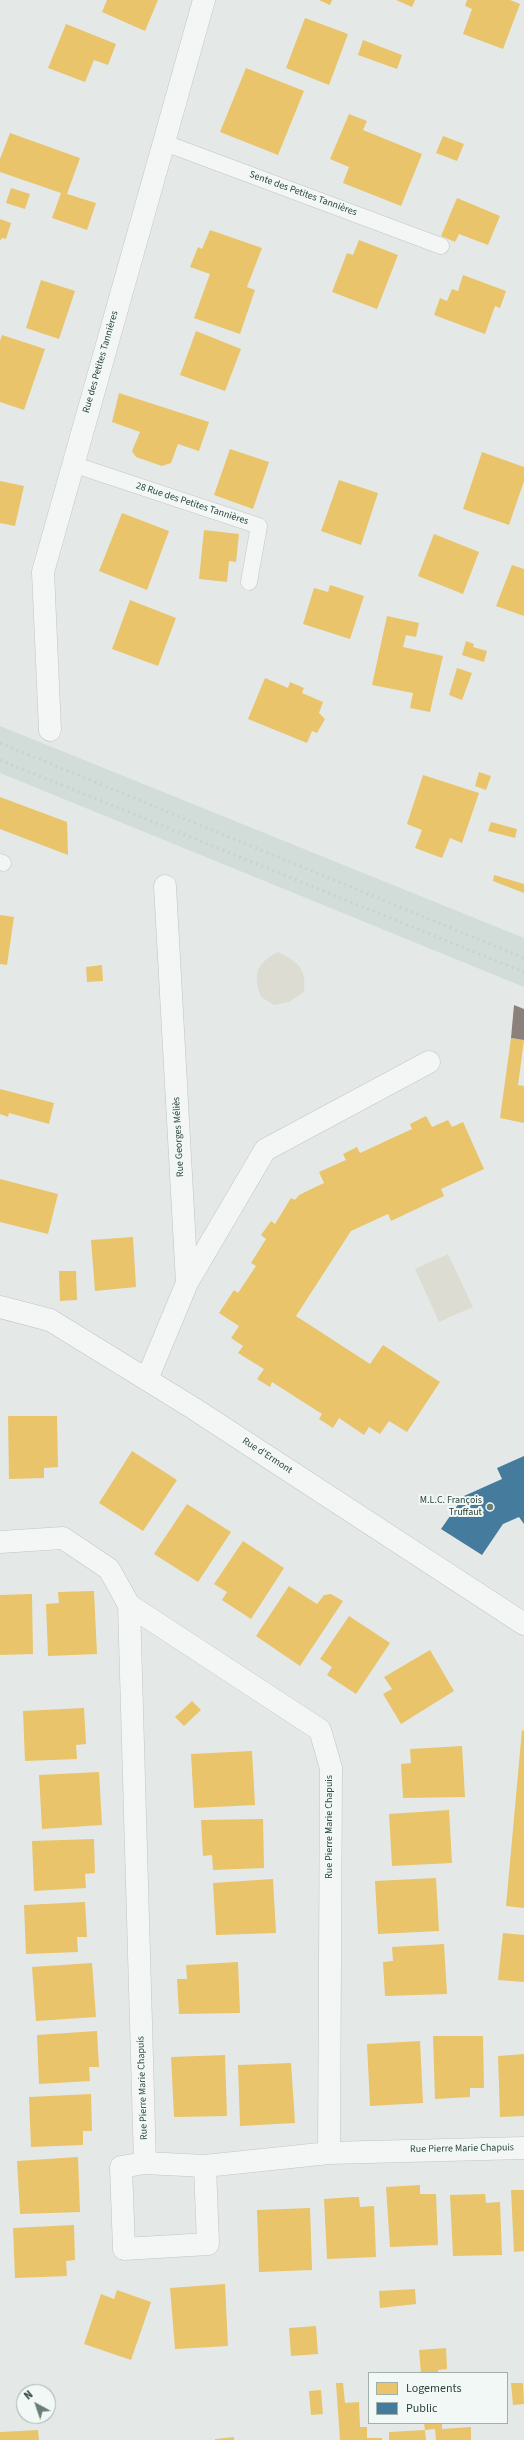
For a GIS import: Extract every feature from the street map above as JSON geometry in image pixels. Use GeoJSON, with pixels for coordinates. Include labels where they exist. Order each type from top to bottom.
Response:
{"type":"FeatureCollection","features":[{"type":"Feature","properties":{"kind":"street","name":"Rue des Petites Tannières"},"geometry":{"type":"LineString","coordinates":[[50,730],[42,572],[165,143],[204,0]]}},
{"type":"Feature","properties":{"kind":"street","name":"Rue Georges Méliès"},"geometry":{"type":"LineString","coordinates":[[147,1379],[187,1283],[165,886]]}},
{"type":"Feature","properties":{"kind":"street"},"geometry":{"type":"LineString","coordinates":[[187,1283],[265,1150],[429,1062]]}},
{"type":"Feature","properties":{"kind":"street","name":"Rue d'Ermont"},"geometry":{"type":"LineString","coordinates":[[0,1307],[50,1320],[147,1379],[524,1624]]}},
{"type":"Feature","properties":{"kind":"street","name":"Rue Pierre Marie Chapuis"},"geometry":{"type":"LineString","coordinates":[[0,1542],[63,1538],[109,1569],[129,1605],[145,2163]]}},
{"type":"Feature","properties":{"kind":"street","name":"Rue Pierre Marie Chapuis"},"geometry":{"type":"LineString","coordinates":[[129,1605],[320,1730],[331,1768],[329,2153]]}},
{"type":"Feature","properties":{"kind":"street","name":"Rue Pierre Marie Chapuis"},"geometry":{"type":"LineString","coordinates":[[205,2166],[208,2244],[124,2249],[121,2167],[145,2163],[205,2166],[329,2153],[524,2148]]}},
{"type":"Feature","properties":{"kind":"lane","name":"Sente des Petites Tannières"},"geometry":{"type":"LineString","coordinates":[[165,143],[441,246]]}},
{"type":"Feature","properties":{"kind":"lane","name":"28 Rue des Petites Tannières"},"geometry":{"type":"LineString","coordinates":[[72,464],[259,526],[249,582]]}},
{"type":"Feature","properties":{"kind":"shaded area"},"geometry":{"type":"Polygon","coordinates":[[[0,726],[524,938],[524,987],[0,773],[0,726]]]}},
{"type":"Feature","properties":{"kind":"shaded area"},"geometry":{"type":"Polygon","coordinates":[[[278,952],[291,959],[300,967],[305,984],[304,992],[289,1002],[274,1005],[261,997],[258,989],[257,976],[260,966],[270,956],[278,952]]]}},
{"type":"Feature","properties":{"kind":"shaded area"},"geometry":{"type":"Polygon","coordinates":[[[448,1254],[473,1307],[439,1322],[415,1269],[448,1254]]]}},
{"type":"Feature","properties":{"kind":"building: Logements"},"geometry":{"type":"Polygon","coordinates":[[[107,0],[158,0],[145,31],[102,12],[107,0]]]}},
{"type":"Feature","properties":{"kind":"building: Logements"},"geometry":{"type":"Polygon","coordinates":[[[319,0],[332,0],[330,5],[319,0]]]}},
{"type":"Feature","properties":{"kind":"building: Logements"},"geometry":{"type":"Polygon","coordinates":[[[396,0],[415,0],[412,7],[396,0]]]}},
{"type":"Feature","properties":{"kind":"building: Logements"},"geometry":{"type":"Polygon","coordinates":[[[467,0],[510,0],[520,4],[503,49],[463,34],[472,9],[465,6],[467,0]]]}},
{"type":"Feature","properties":{"kind":"building: Logements"},"geometry":{"type":"Polygon","coordinates":[[[305,18],[348,34],[329,85],[286,68],[305,18]]]}},
{"type":"Feature","properties":{"kind":"building: Logements"},"geometry":{"type":"Polygon","coordinates":[[[66,24],[116,44],[108,65],[94,60],[85,82],[48,68],[66,24]]]}},
{"type":"Feature","properties":{"kind":"building: Logements"},"geometry":{"type":"Polygon","coordinates":[[[363,40],[402,55],[397,69],[358,55],[363,40]]]}},
{"type":"Feature","properties":{"kind":"building: Logements"},"geometry":{"type":"Polygon","coordinates":[[[246,68],[304,91],[278,155],[220,132],[246,68]]]}},
{"type":"Feature","properties":{"kind":"building: Logements"},"geometry":{"type":"Polygon","coordinates":[[[349,114],[367,121],[363,130],[422,154],[401,206],[343,183],[349,167],[330,159],[349,114]]]}},
{"type":"Feature","properties":{"kind":"building: Logements"},"geometry":{"type":"Polygon","coordinates":[[[10,133],[80,158],[67,194],[96,203],[87,230],[52,218],[61,193],[0,172],[0,159],[10,133]]]}},
{"type":"Feature","properties":{"kind":"building: Logements"},"geometry":{"type":"Polygon","coordinates":[[[443,136],[464,144],[457,161],[436,153],[443,136]]]}},
{"type":"Feature","properties":{"kind":"building: Logements"},"geometry":{"type":"Polygon","coordinates":[[[11,188],[30,194],[25,209],[6,203],[11,188]]]}},
{"type":"Feature","properties":{"kind":"building: Logements"},"geometry":{"type":"Polygon","coordinates":[[[457,198],[500,216],[488,245],[459,234],[455,242],[441,236],[457,198]]]}},
{"type":"Feature","properties":{"kind":"building: Logements"},"geometry":{"type":"Polygon","coordinates":[[[0,219],[11,223],[6,239],[2,238],[0,241],[0,219]]]}},
{"type":"Feature","properties":{"kind":"building: Logements"},"geometry":{"type":"Polygon","coordinates":[[[210,230],[262,248],[247,287],[255,290],[240,334],[194,318],[210,274],[190,267],[198,247],[202,249],[210,230]]]}},
{"type":"Feature","properties":{"kind":"building: Logements"},"geometry":{"type":"Polygon","coordinates":[[[359,240],[398,255],[377,309],[332,292],[347,253],[353,255],[359,240]]]}},
{"type":"Feature","properties":{"kind":"building: Logements"},"geometry":{"type":"Polygon","coordinates":[[[463,275],[506,291],[500,308],[495,306],[485,334],[434,315],[440,298],[447,301],[452,289],[458,291],[463,275]]]}},
{"type":"Feature","properties":{"kind":"building: Logements"},"geometry":{"type":"Polygon","coordinates":[[[41,280],[75,291],[59,339],[26,328],[41,280]]]}},
{"type":"Feature","properties":{"kind":"building: Logements"},"geometry":{"type":"Polygon","coordinates":[[[196,331],[241,349],[225,391],[180,375],[196,331]]]}},
{"type":"Feature","properties":{"kind":"building: Logements"},"geometry":{"type":"Polygon","coordinates":[[[2,335],[45,349],[24,410],[0,402],[0,341],[2,335]]]}},
{"type":"Feature","properties":{"kind":"building: Logements"},"geometry":{"type":"Polygon","coordinates":[[[119,393],[209,422],[199,451],[178,444],[171,463],[162,466],[136,457],[132,451],[140,432],[112,422],[119,393]]]}},
{"type":"Feature","properties":{"kind":"building: Logements"},"geometry":{"type":"Polygon","coordinates":[[[230,449],[269,462],[253,509],[214,495],[230,449]]]}},
{"type":"Feature","properties":{"kind":"building: Logements"},"geometry":{"type":"Polygon","coordinates":[[[482,452],[524,467],[524,481],[509,525],[463,509],[482,452]]]}},
{"type":"Feature","properties":{"kind":"building: Logements"},"geometry":{"type":"Polygon","coordinates":[[[339,480],[378,493],[361,545],[321,531],[339,480]]]}},
{"type":"Feature","properties":{"kind":"building: Logements"},"geometry":{"type":"Polygon","coordinates":[[[0,481],[24,486],[15,526],[0,523],[0,481]]]}},
{"type":"Feature","properties":{"kind":"building: Logements"},"geometry":{"type":"Polygon","coordinates":[[[122,513],[169,531],[147,590],[99,571],[122,513]]]}},
{"type":"Feature","properties":{"kind":"building: Logements"},"geometry":{"type":"Polygon","coordinates":[[[204,530],[239,534],[236,562],[229,561],[227,582],[199,579],[204,530]]]}},
{"type":"Feature","properties":{"kind":"building: Logements"},"geometry":{"type":"Polygon","coordinates":[[[434,534],[479,552],[463,594],[418,576],[434,534]]]}},
{"type":"Feature","properties":{"kind":"building: Logements"},"geometry":{"type":"Polygon","coordinates":[[[512,565],[524,569],[524,616],[496,606],[512,565]]]}},
{"type":"Feature","properties":{"kind":"building: Logements"},"geometry":{"type":"Polygon","coordinates":[[[330,585],[364,596],[350,639],[303,624],[314,588],[328,592],[330,585]]]}},
{"type":"Feature","properties":{"kind":"building: Logements"},"geometry":{"type":"Polygon","coordinates":[[[130,600],[176,618],[158,666],[112,649],[130,600]]]}},
{"type":"Feature","properties":{"kind":"building: Logements"},"geometry":{"type":"Polygon","coordinates":[[[387,616],[419,623],[416,637],[406,635],[403,647],[443,656],[430,712],[410,708],[413,693],[372,685],[387,616]]]}},
{"type":"Feature","properties":{"kind":"building: Logements"},"geometry":{"type":"Polygon","coordinates":[[[466,641],[474,644],[473,647],[487,651],[484,662],[462,655],[466,641]]]}},
{"type":"Feature","properties":{"kind":"building: Logements"},"geometry":{"type":"Polygon","coordinates":[[[457,668],[472,673],[462,700],[449,695],[457,668]]]}},
{"type":"Feature","properties":{"kind":"building: Logements"},"geometry":{"type":"Polygon","coordinates":[[[265,678],[288,688],[290,682],[304,688],[302,693],[323,702],[319,713],[325,719],[317,733],[312,731],[307,743],[248,719],[265,678]]]}},
{"type":"Feature","properties":{"kind":"building: Logements"},"geometry":{"type":"Polygon","coordinates":[[[479,772],[491,776],[486,790],[475,786],[479,772]]]}},
{"type":"Feature","properties":{"kind":"building: Logements"},"geometry":{"type":"Polygon","coordinates":[[[423,775],[479,793],[462,843],[450,838],[442,858],[415,848],[422,830],[407,824],[423,775]]]}},
{"type":"Feature","properties":{"kind":"building: Logements"},"geometry":{"type":"Polygon","coordinates":[[[0,797],[67,822],[68,855],[0,829],[0,797]]]}},
{"type":"Feature","properties":{"kind":"building: Logements"},"geometry":{"type":"Polygon","coordinates":[[[491,822],[517,829],[515,838],[488,831],[491,822]]]}},
{"type":"Feature","properties":{"kind":"building: Logements"},"geometry":{"type":"Polygon","coordinates":[[[494,875],[524,884],[524,893],[493,881],[494,875]]]}},
{"type":"Feature","properties":{"kind":"building: Logements"},"geometry":{"type":"Polygon","coordinates":[[[0,915],[14,917],[7,965],[0,964],[0,915]]]}},
{"type":"Feature","properties":{"kind":"building: Logements"},"geometry":{"type":"Polygon","coordinates":[[[102,965],[103,981],[87,982],[86,967],[102,965]]]}},
{"type":"Feature","properties":{"kind":"building: Logements"},"geometry":{"type":"Polygon","coordinates":[[[511,1038],[524,1040],[518,1085],[524,1086],[524,1123],[500,1118],[511,1038]]]}},
{"type":"Feature","properties":{"kind":"building: Logements"},"geometry":{"type":"Polygon","coordinates":[[[0,1089],[54,1103],[49,1124],[9,1113],[8,1117],[0,1114],[0,1089]]]}},
{"type":"Feature","properties":{"kind":"building: Logements"},"geometry":{"type":"Polygon","coordinates":[[[426,1116],[432,1127],[448,1120],[452,1127],[463,1122],[484,1169],[441,1189],[444,1196],[391,1221],[388,1214],[351,1231],[296,1316],[370,1364],[383,1345],[440,1382],[407,1432],[389,1421],[380,1434],[369,1427],[364,1435],[339,1418],[333,1428],[319,1419],[322,1414],[272,1382],[270,1387],[257,1379],[264,1369],[238,1353],[243,1346],[231,1338],[239,1326],[219,1313],[234,1290],[238,1293],[256,1266],[251,1263],[266,1239],[261,1235],[271,1221],[275,1224],[291,1198],[295,1200],[299,1195],[324,1183],[319,1172],[346,1160],[343,1154],[357,1147],[360,1153],[412,1129],[410,1124],[426,1116]]]}},
{"type":"Feature","properties":{"kind":"building: Logements"},"geometry":{"type":"Polygon","coordinates":[[[0,1179],[58,1194],[48,1234],[0,1222],[0,1179]]]}},
{"type":"Feature","properties":{"kind":"building: Logements"},"geometry":{"type":"Polygon","coordinates":[[[133,1237],[136,1287],[95,1291],[91,1240],[133,1237]]]}},
{"type":"Feature","properties":{"kind":"building: Logements"},"geometry":{"type":"Polygon","coordinates":[[[59,1271],[76,1271],[77,1300],[60,1301],[59,1271]]]}},
{"type":"Feature","properties":{"kind":"building: Logements"},"geometry":{"type":"Polygon","coordinates":[[[8,1416],[57,1416],[58,1467],[44,1468],[44,1478],[9,1479],[8,1416]]]}},
{"type":"Feature","properties":{"kind":"building: Logements"},"geometry":{"type":"Polygon","coordinates":[[[132,1451],[177,1480],[143,1531],[99,1503],[132,1451]]]}},
{"type":"Feature","properties":{"kind":"building: Logements"},"geometry":{"type":"Polygon","coordinates":[[[187,1504],[231,1532],[198,1582],[154,1554],[187,1504]]]}},
{"type":"Feature","properties":{"kind":"building: Logements"},"geometry":{"type":"Polygon","coordinates":[[[243,1541],[284,1568],[251,1619],[222,1600],[227,1592],[214,1584],[243,1541]]]}},
{"type":"Feature","properties":{"kind":"building: Logements"},"geometry":{"type":"Polygon","coordinates":[[[289,1586],[317,1604],[324,1595],[331,1594],[343,1601],[300,1666],[256,1636],[289,1586]]]}},
{"type":"Feature","properties":{"kind":"building: Logements"},"geometry":{"type":"Polygon","coordinates":[[[94,1591],[97,1654],[48,1656],[46,1604],[59,1603],[58,1592],[94,1591]]]}},
{"type":"Feature","properties":{"kind":"building: Logements"},"geometry":{"type":"Polygon","coordinates":[[[32,1594],[33,1654],[0,1655],[0,1595],[32,1594]]]}},
{"type":"Feature","properties":{"kind":"building: Logements"},"geometry":{"type":"Polygon","coordinates":[[[349,1616],[390,1643],[356,1694],[327,1675],[332,1667],[320,1659],[349,1616]]]}},
{"type":"Feature","properties":{"kind":"building: Logements"},"geometry":{"type":"Polygon","coordinates":[[[430,1650],[454,1691],[401,1724],[383,1694],[392,1689],[384,1677],[430,1650]]]}},
{"type":"Feature","properties":{"kind":"building: Logements"},"geometry":{"type":"Polygon","coordinates":[[[192,1701],[201,1710],[184,1726],[175,1717],[192,1701]]]}},
{"type":"Feature","properties":{"kind":"building: Logements"},"geometry":{"type":"Polygon","coordinates":[[[84,1708],[86,1744],[76,1745],[77,1759],[25,1761],[23,1711],[84,1708]]]}},
{"type":"Feature","properties":{"kind":"building: Logements"},"geometry":{"type":"Polygon","coordinates":[[[522,1730],[524,1731],[524,1908],[506,1906],[522,1730]]]}},
{"type":"Feature","properties":{"kind":"building: Logements"},"geometry":{"type":"Polygon","coordinates":[[[462,1746],[465,1797],[403,1798],[401,1764],[411,1763],[410,1749],[462,1746]]]}},
{"type":"Feature","properties":{"kind":"building: Logements"},"geometry":{"type":"Polygon","coordinates":[[[252,1751],[255,1805],[194,1808],[191,1754],[252,1751]]]}},
{"type":"Feature","properties":{"kind":"building: Logements"},"geometry":{"type":"Polygon","coordinates":[[[99,1772],[102,1825],[42,1829],[39,1775],[99,1772]]]}},
{"type":"Feature","properties":{"kind":"building: Logements"},"geometry":{"type":"Polygon","coordinates":[[[449,1810],[452,1863],[392,1866],[389,1814],[449,1810]]]}},
{"type":"Feature","properties":{"kind":"building: Logements"},"geometry":{"type":"Polygon","coordinates":[[[263,1819],[264,1868],[213,1870],[212,1855],[203,1856],[201,1820],[263,1819]]]}},
{"type":"Feature","properties":{"kind":"building: Logements"},"geometry":{"type":"Polygon","coordinates":[[[94,1839],[95,1873],[85,1874],[86,1888],[34,1891],[32,1841],[94,1839]]]}},
{"type":"Feature","properties":{"kind":"building: Logements"},"geometry":{"type":"Polygon","coordinates":[[[436,1878],[439,1931],[378,1934],[375,1881],[436,1878]]]}},
{"type":"Feature","properties":{"kind":"building: Logements"},"geometry":{"type":"Polygon","coordinates":[[[273,1879],[276,1933],[216,1935],[213,1883],[273,1879]]]}},
{"type":"Feature","properties":{"kind":"building: Logements"},"geometry":{"type":"Polygon","coordinates":[[[85,1902],[87,1937],[77,1937],[78,1952],[26,1954],[24,1905],[85,1902]]]}},
{"type":"Feature","properties":{"kind":"building: Logements"},"geometry":{"type":"Polygon","coordinates":[[[503,1933],[524,1935],[524,1982],[498,1980],[503,1933]]]}},
{"type":"Feature","properties":{"kind":"building: Logements"},"geometry":{"type":"Polygon","coordinates":[[[444,1944],[447,1994],[385,1996],[383,1962],[393,1961],[392,1947],[444,1944]]]}},
{"type":"Feature","properties":{"kind":"building: Logements"},"geometry":{"type":"Polygon","coordinates":[[[238,1962],[240,2013],[179,2014],[177,1979],[187,1979],[186,1965],[238,1962]]]}},
{"type":"Feature","properties":{"kind":"building: Logements"},"geometry":{"type":"Polygon","coordinates":[[[92,1963],[96,2017],[36,2021],[32,1967],[92,1963]]]}},
{"type":"Feature","properties":{"kind":"building: Logements"},"geometry":{"type":"Polygon","coordinates":[[[97,2031],[99,2067],[89,2067],[90,2081],[39,2084],[37,2035],[97,2031]]]}},
{"type":"Feature","properties":{"kind":"building: Logements"},"geometry":{"type":"Polygon","coordinates":[[[433,2036],[483,2036],[484,2088],[470,2088],[470,2097],[435,2099],[433,2036]]]}},
{"type":"Feature","properties":{"kind":"building: Logements"},"geometry":{"type":"Polygon","coordinates":[[[420,2041],[423,2103],[370,2106],[367,2044],[420,2041]]]}},
{"type":"Feature","properties":{"kind":"building: Logements"},"geometry":{"type":"Polygon","coordinates":[[[524,2054],[524,2116],[500,2117],[498,2056],[524,2054]]]}},
{"type":"Feature","properties":{"kind":"building: Logements"},"geometry":{"type":"Polygon","coordinates":[[[225,2055],[227,2116],[174,2117],[171,2057],[225,2055]]]}},
{"type":"Feature","properties":{"kind":"building: Logements"},"geometry":{"type":"Polygon","coordinates":[[[291,2063],[295,2123],[240,2126],[238,2065],[291,2063]]]}},
{"type":"Feature","properties":{"kind":"building: Logements"},"geometry":{"type":"Polygon","coordinates":[[[91,2094],[92,2131],[83,2131],[83,2145],[31,2147],[29,2097],[91,2094]]]}},
{"type":"Feature","properties":{"kind":"building: Logements"},"geometry":{"type":"Polygon","coordinates":[[[78,2157],[80,2212],[20,2214],[17,2161],[78,2157]]]}},
{"type":"Feature","properties":{"kind":"building: Logements"},"geometry":{"type":"Polygon","coordinates":[[[420,2185],[420,2194],[436,2194],[438,2245],[390,2247],[386,2187],[420,2185]]]}},
{"type":"Feature","properties":{"kind":"building: Logements"},"geometry":{"type":"Polygon","coordinates":[[[511,2190],[524,2190],[524,2251],[514,2252],[511,2190]]]}},
{"type":"Feature","properties":{"kind":"building: Logements"},"geometry":{"type":"Polygon","coordinates":[[[485,2194],[486,2203],[500,2202],[502,2255],[453,2256],[450,2195],[485,2194]]]}},
{"type":"Feature","properties":{"kind":"building: Logements"},"geometry":{"type":"Polygon","coordinates":[[[359,2197],[360,2207],[374,2206],[376,2257],[327,2259],[324,2199],[359,2197]]]}},
{"type":"Feature","properties":{"kind":"building: Logements"},"geometry":{"type":"Polygon","coordinates":[[[310,2208],[312,2270],[259,2272],[257,2210],[310,2208]]]}},
{"type":"Feature","properties":{"kind":"building: Logements"},"geometry":{"type":"Polygon","coordinates":[[[74,2225],[75,2260],[66,2261],[67,2276],[15,2278],[13,2228],[74,2225]]]}},
{"type":"Feature","properties":{"kind":"building: Logements"},"geometry":{"type":"Polygon","coordinates":[[[225,2284],[228,2346],[175,2349],[170,2288],[225,2284]]]}},
{"type":"Feature","properties":{"kind":"building: Logements"},"geometry":{"type":"Polygon","coordinates":[[[415,2289],[416,2304],[380,2308],[379,2291],[415,2289]]]}},
{"type":"Feature","properties":{"kind":"building: Logements"},"geometry":{"type":"Polygon","coordinates":[[[117,2290],[151,2302],[131,2360],[84,2344],[101,2294],[114,2299],[117,2290]]]}},
{"type":"Feature","properties":{"kind":"building: Logements"},"geometry":{"type":"Polygon","coordinates":[[[316,2326],[318,2354],[291,2356],[289,2328],[316,2326]]]}},
{"type":"Feature","properties":{"kind":"building: Logements"},"geometry":{"type":"Polygon","coordinates":[[[446,2348],[447,2369],[438,2370],[438,2372],[421,2372],[419,2350],[446,2348]]]}},
{"type":"Feature","properties":{"kind":"building: Logements"},"geometry":{"type":"Polygon","coordinates":[[[336,2383],[343,2383],[345,2403],[359,2402],[360,2427],[367,2427],[367,2438],[382,2438],[382,2440],[340,2440],[336,2383]]]}},
{"type":"Feature","properties":{"kind":"building: Logements"},"geometry":{"type":"Polygon","coordinates":[[[511,2383],[523,2383],[524,2404],[513,2405],[511,2383]]]}},
{"type":"Feature","properties":{"kind":"building: Logements"},"geometry":{"type":"Polygon","coordinates":[[[321,2390],[323,2414],[311,2415],[309,2391],[321,2390]]]}},
{"type":"Feature","properties":{"kind":"building: Logements"},"geometry":{"type":"Polygon","coordinates":[[[424,2424],[442,2424],[442,2429],[471,2427],[471,2440],[436,2440],[435,2429],[425,2430],[424,2424]]]}},
{"type":"Feature","properties":{"kind":"building: Logements"},"geometry":{"type":"Polygon","coordinates":[[[38,2430],[39,2440],[0,2440],[0,2432],[38,2430]]]}},
{"type":"Feature","properties":{"kind":"building: Logements"},"geometry":{"type":"Polygon","coordinates":[[[425,2430],[426,2440],[389,2440],[389,2432],[425,2430]]]}},
{"type":"Feature","properties":{"kind":"building: Logements"},"geometry":{"type":"Polygon","coordinates":[[[234,2437],[234,2440],[215,2440],[215,2439],[234,2437]]]}},
{"type":"Feature","properties":{"kind":"building: Public","name":"M.L.C. François Truffaut"},"geometry":{"type":"Polygon","coordinates":[[[524,1456],[524,1524],[519,1517],[503,1524],[482,1555],[441,1529],[464,1496],[502,1479],[497,1468],[524,1456]]]}},
{"type":"Feature","properties":{"kind":"building: Industrie"},"geometry":{"type":"Polygon","coordinates":[[[514,1005],[524,1009],[524,1040],[511,1038],[514,1005]]]}},
{"type":"Feature","properties":{"kind":"railway"},"geometry":{"type":"LineString","coordinates":[[0,743],[524,958]]}},
{"type":"Feature","properties":{"kind":"railway"},"geometry":{"type":"LineString","coordinates":[[0,760],[524,972]]}},
{"type":"Feature","properties":{"kind":"place","name":"M.L.C. François Truffaut"},"geometry":{"type":"Point","coordinates":[490,1507]}}]}
